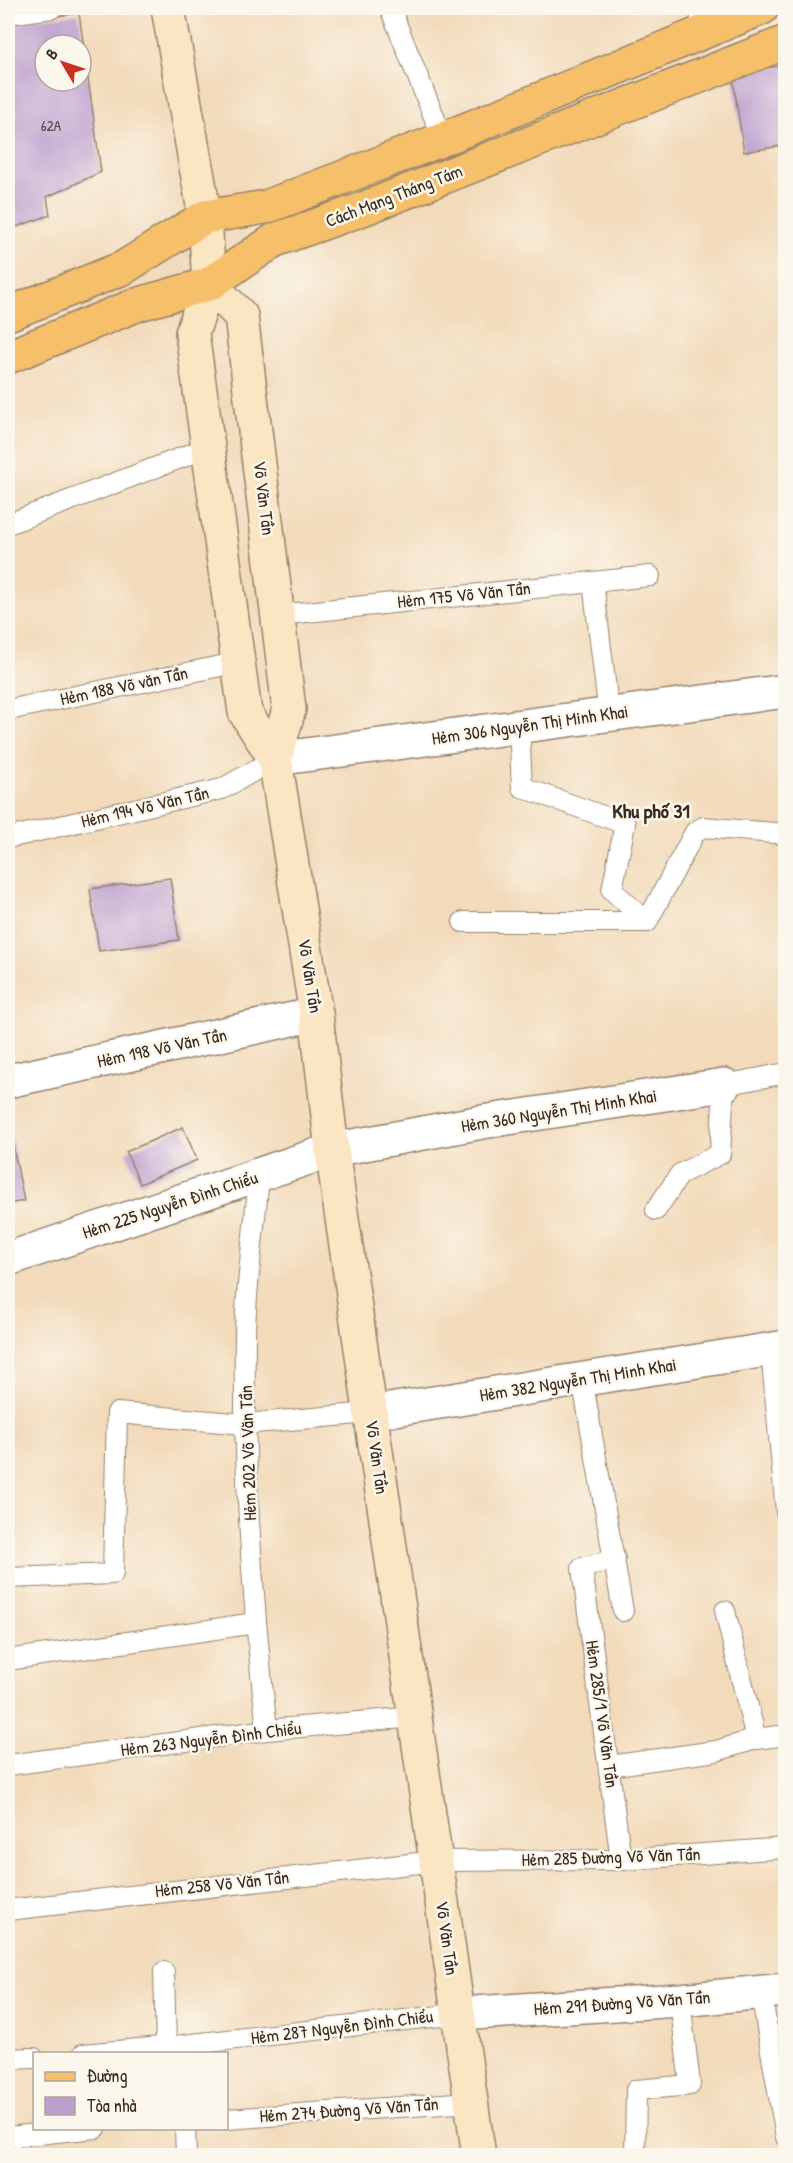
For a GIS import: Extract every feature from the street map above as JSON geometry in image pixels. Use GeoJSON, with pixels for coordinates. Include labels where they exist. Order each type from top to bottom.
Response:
{"type":"FeatureCollection","features":[{"type":"Feature","properties":{"kind":"main road","name":"Cách Mạng Tháng Tám"},"geometry":{"type":"LineString","coordinates":[[8,314],[123,268],[205,216],[266,207],[442,139],[701,20],[762,8]]}},
{"type":"Feature","properties":{"kind":"main road","name":"Cách Mạng Tháng Tám"},"geometry":{"type":"LineString","coordinates":[[8,357],[136,305],[209,284],[275,240],[371,206],[786,42]]}},
{"type":"Feature","properties":{"kind":"street","name":"Võ Văn Tần"},"geometry":{"type":"LineString","coordinates":[[168,8],[205,216],[209,284],[192,333],[240,662],[245,712],[275,759],[316,1014],[332,1150],[479,2156]]}},
{"type":"Feature","properties":{"kind":"street","name":"Võ Văn Tần"},"geometry":{"type":"LineString","coordinates":[[209,284],[241,316],[289,709],[275,759]]}},
{"type":"Feature","properties":{"kind":"street","name":"Hẻm 306 Nguyễn Thị Minh Khai"},"geometry":{"type":"LineString","coordinates":[[275,759],[786,691]]}},
{"type":"Feature","properties":{"kind":"street","name":"Hẻm 198 Võ Văn Tần"},"geometry":{"type":"LineString","coordinates":[[8,1081],[316,1014]]}},
{"type":"Feature","properties":{"kind":"street","name":"Hẻm 360 Nguyễn Thị Minh Khai"},"geometry":{"type":"LineString","coordinates":[[332,1150],[482,1122],[724,1085]]}},
{"type":"Feature","properties":{"kind":"street","name":"Hẻm 225 Nguyễn Ðình Chiểu"},"geometry":{"type":"LineString","coordinates":[[8,1259],[332,1150]]}},
{"type":"Feature","properties":{"kind":"street","name":"Hẻm 382 Nguyễn Thị Minh Khai"},"geometry":{"type":"LineString","coordinates":[[370,1413],[778,1349]]}},
{"type":"Feature","properties":{"kind":"street","name":"Hẻm 291 Đường Võ Văn Tần"},"geometry":{"type":"LineString","coordinates":[[458,2014],[773,1992]]}},
{"type":"Feature","properties":{"kind":"lane"},"geometry":{"type":"LineString","coordinates":[[8,14],[52,8]]}},
{"type":"Feature","properties":{"kind":"lane"},"geometry":{"type":"LineString","coordinates":[[390,8],[442,139]]}},
{"type":"Feature","properties":{"kind":"lane"},"geometry":{"type":"LineString","coordinates":[[8,524],[209,447]]}},
{"type":"Feature","properties":{"kind":"lane","name":"Hẻm 175 Võ Văn Tần"},"geometry":{"type":"LineString","coordinates":[[278,615],[650,576]]}},
{"type":"Feature","properties":{"kind":"lane"},"geometry":{"type":"LineString","coordinates":[[593,582],[609,715]]}},
{"type":"Feature","properties":{"kind":"lane","name":"Hẻm 188 Võ văn Tần"},"geometry":{"type":"LineString","coordinates":[[8,711],[240,662]]}},
{"type":"Feature","properties":{"kind":"lane"},"geometry":{"type":"LineString","coordinates":[[519,727],[522,787],[625,824],[612,890],[647,922]]}},
{"type":"Feature","properties":{"kind":"lane","name":"Hẻm 194 Võ Văn Tần"},"geometry":{"type":"LineString","coordinates":[[8,838],[222,789],[275,759]]}},
{"type":"Feature","properties":{"kind":"lane"},"geometry":{"type":"LineString","coordinates":[[647,922],[695,832],[704,827],[786,834]]}},
{"type":"Feature","properties":{"kind":"lane"},"geometry":{"type":"LineString","coordinates":[[462,922],[647,922]]}},
{"type":"Feature","properties":{"kind":"lane","name":"Hẻm 360 Nguyễn Thị Minh Khai"},"geometry":{"type":"LineString","coordinates":[[724,1085],[786,1073]]}},
{"type":"Feature","properties":{"kind":"lane"},"geometry":{"type":"LineString","coordinates":[[656,1210],[680,1174],[720,1154],[724,1085]]}},
{"type":"Feature","properties":{"kind":"lane","name":"Hẻm 202 Võ Văn Tần"},"geometry":{"type":"LineString","coordinates":[[259,1175],[245,1331],[245,1424],[255,1623],[267,1730]]}},
{"type":"Feature","properties":{"kind":"lane"},"geometry":{"type":"LineString","coordinates":[[778,1349],[786,1511]]}},
{"type":"Feature","properties":{"kind":"lane"},"geometry":{"type":"LineString","coordinates":[[582,1379],[623,1611]]}},
{"type":"Feature","properties":{"kind":"lane"},"geometry":{"type":"LineString","coordinates":[[8,1578],[113,1574],[117,1413],[245,1424],[370,1413]]}},
{"type":"Feature","properties":{"kind":"lane","name":"Hẻm 285/1 Võ Văn Tần"},"geometry":{"type":"LineString","coordinates":[[615,1558],[582,1568],[621,1860]]}},
{"type":"Feature","properties":{"kind":"lane"},"geometry":{"type":"LineString","coordinates":[[725,1611],[756,1739]]}},
{"type":"Feature","properties":{"kind":"lane"},"geometry":{"type":"LineString","coordinates":[[8,1660],[255,1623]]}},
{"type":"Feature","properties":{"kind":"lane","name":"Hẻm 263 Nguyễn Ðình Chiểu"},"geometry":{"type":"LineString","coordinates":[[8,1765],[267,1730],[415,1717]]}},
{"type":"Feature","properties":{"kind":"lane"},"geometry":{"type":"LineString","coordinates":[[609,1766],[716,1750],[756,1739],[786,1735]]}},
{"type":"Feature","properties":{"kind":"lane","name":"Hẻm 285 Đường Võ Văn Tần"},"geometry":{"type":"LineString","coordinates":[[436,1861],[621,1860],[786,1848]]}},
{"type":"Feature","properties":{"kind":"lane","name":"Hẻm 258 Võ Văn Tần"},"geometry":{"type":"LineString","coordinates":[[8,1910],[436,1861]]}},
{"type":"Feature","properties":{"kind":"lane"},"geometry":{"type":"LineString","coordinates":[[164,1972],[177,2048]]}},
{"type":"Feature","properties":{"kind":"lane"},"geometry":{"type":"LineString","coordinates":[[773,1992],[786,2137]]}},
{"type":"Feature","properties":{"kind":"lane"},"geometry":{"type":"LineString","coordinates":[[635,2156],[636,2090],[690,2085],[680,2000]]}},
{"type":"Feature","properties":{"kind":"lane","name":"Hẻm 287 Nguyễn Ðình Chiểu"},"geometry":{"type":"LineString","coordinates":[[114,2052],[177,2048],[458,2014]]}},
{"type":"Feature","properties":{"kind":"lane"},"geometry":{"type":"LineString","coordinates":[[8,2059],[33,2058]]}},
{"type":"Feature","properties":{"kind":"lane","name":"Hẻm 274 Đường Võ Văn Tần"},"geometry":{"type":"LineString","coordinates":[[228,2119],[471,2102]]}},
{"type":"Feature","properties":{"kind":"lane"},"geometry":{"type":"LineString","coordinates":[[8,2138],[39,2131],[58,2130]]}},
{"type":"Feature","properties":{"kind":"lane"},"geometry":{"type":"LineString","coordinates":[[185,2130],[186,2156]]}},
{"type":"Feature","properties":{"kind":"building"},"geometry":{"type":"Polygon","coordinates":[[[79,13],[82,33],[33,33],[33,93],[90,93],[101,172],[47,197],[50,215],[8,230],[8,23],[79,13]]]}},
{"type":"Feature","properties":{"kind":"building"},"geometry":{"type":"Polygon","coordinates":[[[786,65],[786,145],[744,152],[732,73],[786,65]]]}},
{"type":"Feature","properties":{"kind":"building"},"geometry":{"type":"Polygon","coordinates":[[[170,878],[179,940],[99,951],[90,889],[170,878]]]}},
{"type":"Feature","properties":{"kind":"building"},"geometry":{"type":"Polygon","coordinates":[[[8,1121],[24,1201],[8,1204],[8,1121]]]}},
{"type":"Feature","properties":{"kind":"building"},"geometry":{"type":"Polygon","coordinates":[[[183,1127],[197,1160],[140,1184],[126,1152],[183,1127]]]}},
{"type":"Feature","properties":{"kind":"district","name":"Khu phố 31"},"geometry":{"type":"Point","coordinates":[651,811]}}]}
